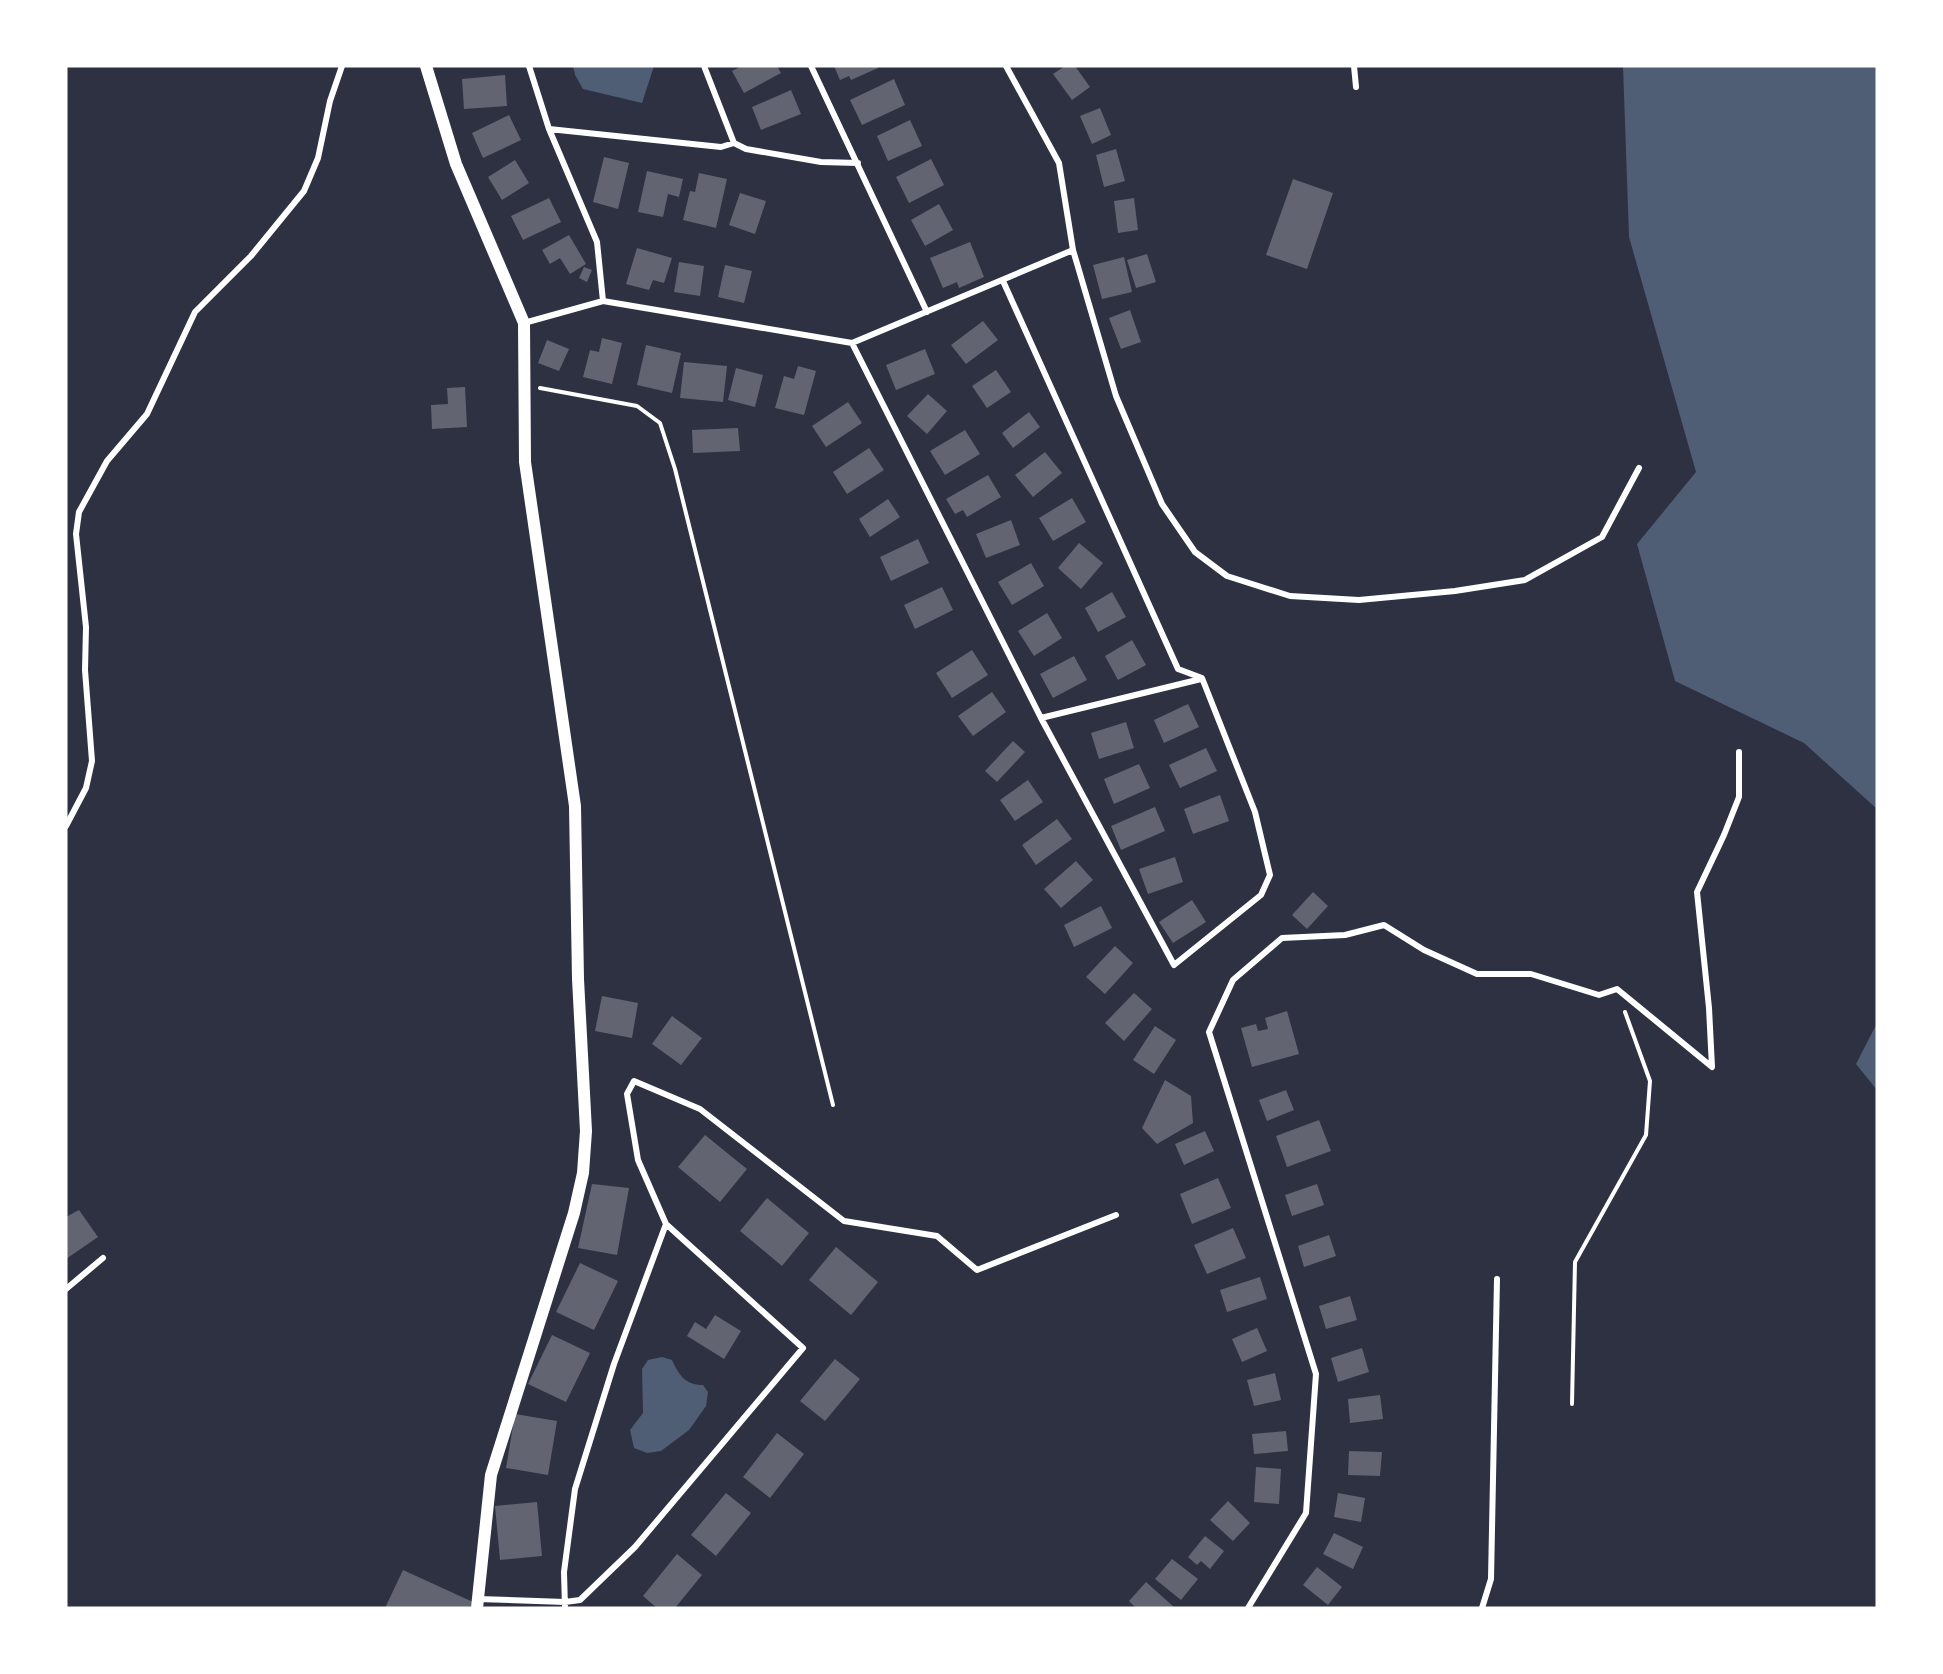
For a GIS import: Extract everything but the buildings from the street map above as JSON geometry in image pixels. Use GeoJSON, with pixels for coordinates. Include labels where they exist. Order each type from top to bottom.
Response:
{"type":"FeatureCollection","features":[{"type":"Feature","properties":{"kind":"main road"},"geometry":{"type":"LineString","coordinates":[[426,66],[456,164],[524,323],[525,462],[575,806],[578,979],[586,1131],[583,1173],[574,1213],[491,1475],[477,1604]]}},
{"type":"Feature","properties":{"kind":"street"},"geometry":{"type":"LineString","coordinates":[[66,826],[86,788],[92,761],[85,670],[86,627],[76,534],[79,512],[107,462],[147,414],[195,312],[251,256],[304,191],[318,158],[330,101],[342,66]]}},
{"type":"Feature","properties":{"kind":"street"},"geometry":{"type":"LineString","coordinates":[[529,66],[549,129],[597,242],[603,301]]}},
{"type":"Feature","properties":{"kind":"street"},"geometry":{"type":"LineString","coordinates":[[704,66],[734,143],[746,149],[821,162],[858,163]]}},
{"type":"Feature","properties":{"kind":"street"},"geometry":{"type":"LineString","coordinates":[[811,66],[927,312]]}},
{"type":"Feature","properties":{"kind":"street"},"geometry":{"type":"LineString","coordinates":[[1006,66],[1059,163],[1073,250],[1116,396],[1162,504],[1195,552],[1227,576],[1290,596],[1359,600],[1455,591],[1525,580],[1602,537],[1640,468]]}},
{"type":"Feature","properties":{"kind":"street"},"geometry":{"type":"LineString","coordinates":[[1354,66],[1356,87]]}},
{"type":"Feature","properties":{"kind":"street"},"geometry":{"type":"LineString","coordinates":[[549,129],[721,147],[734,143]]}},
{"type":"Feature","properties":{"kind":"street"},"geometry":{"type":"LineString","coordinates":[[524,323],[603,301],[852,344],[1073,250]]}},
{"type":"Feature","properties":{"kind":"street"},"geometry":{"type":"LineString","coordinates":[[852,344],[1041,718],[1174,965],[1261,895],[1270,875],[1255,812],[1202,678],[1178,669],[1003,281]]}},
{"type":"Feature","properties":{"kind":"street"},"geometry":{"type":"LineString","coordinates":[[1041,718],[1202,678]]}},
{"type":"Feature","properties":{"kind":"street"},"geometry":{"type":"LineString","coordinates":[[1248,1608],[1306,1513],[1316,1374],[1209,1032],[1233,980],[1282,938],[1345,935],[1384,925],[1424,950],[1477,974],[1531,974],[1599,994],[1617,988],[1712,1067],[1697,892],[1724,835],[1739,796],[1739,752]]}},
{"type":"Feature","properties":{"kind":"street"},"geometry":{"type":"LineString","coordinates":[[477,1604],[565,1605],[580,1600],[635,1547],[803,1348],[666,1224],[638,1160],[627,1094],[634,1081],[700,1108],[844,1221],[937,1236],[977,1270],[1116,1215]]}},
{"type":"Feature","properties":{"kind":"street"},"geometry":{"type":"LineString","coordinates":[[565,1605],[564,1572],[575,1489],[614,1364],[666,1224]]}},
{"type":"Feature","properties":{"kind":"street"},"geometry":{"type":"LineString","coordinates":[[66,1289],[104,1258]]}},
{"type":"Feature","properties":{"kind":"street"},"geometry":{"type":"LineString","coordinates":[[1482,1608],[1491,1579],[1497,1279]]}},
{"type":"Feature","properties":{"kind":"path"},"geometry":{"type":"LineString","coordinates":[[525,385],[637,406],[660,423],[675,469],[833,1105]]}},
{"type":"Feature","properties":{"kind":"path"},"geometry":{"type":"LineString","coordinates":[[1572,1404],[1575,1262],[1646,1135],[1650,1081],[1617,988]]}},
{"type":"Feature","properties":{"kind":"water"},"geometry":{"type":"Polygon","coordinates":[[[573,66],[654,66],[642,103],[583,89],[573,66]]]}},
{"type":"Feature","properties":{"kind":"water"},"geometry":{"type":"Polygon","coordinates":[[[1623,66],[1877,66],[1877,809],[1804,743],[1675,681],[1637,544],[1696,472],[1629,237],[1623,66]]]}},
{"type":"Feature","properties":{"kind":"water"},"geometry":{"type":"Polygon","coordinates":[[[1877,1023],[1877,1090],[1856,1064],[1877,1023]]]}},
{"type":"Feature","properties":{"kind":"water"},"geometry":{"type":"Polygon","coordinates":[[[662,1357],[672,1360],[680,1375],[687,1381],[703,1385],[708,1392],[706,1406],[689,1430],[661,1451],[647,1453],[634,1448],[630,1430],[643,1413],[642,1369],[648,1360],[662,1357]]]}}]}
